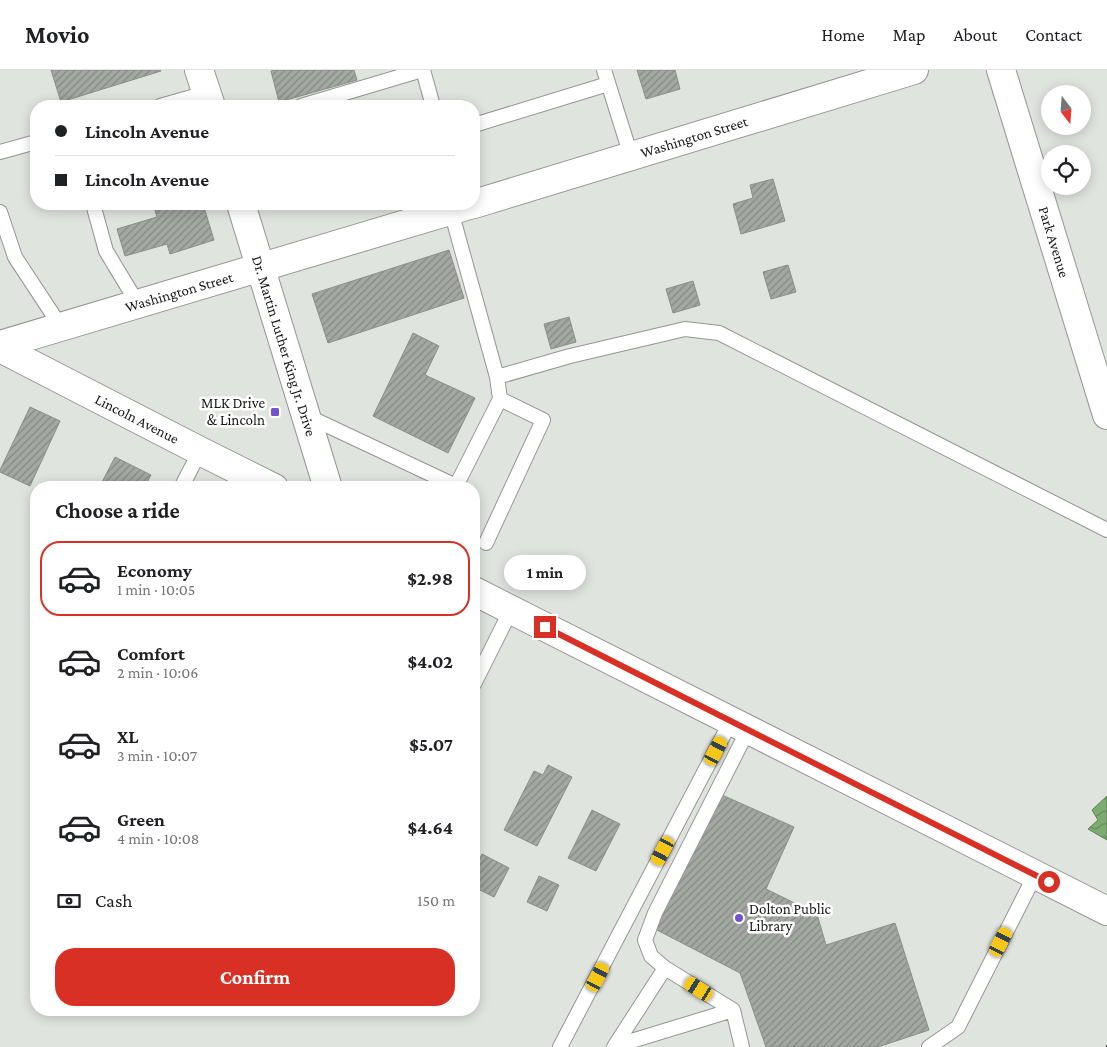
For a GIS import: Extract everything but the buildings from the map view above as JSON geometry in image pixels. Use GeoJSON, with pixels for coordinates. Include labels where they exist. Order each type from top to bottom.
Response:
{"type":"FeatureCollection","features":[{"type":"Feature","properties":{"kind":"street","name":"Washington Street"},"geometry":{"type":"LineString","coordinates":[[480,201],[914,70]]}},
{"type":"Feature","properties":{"kind":"street","name":"Park Avenue"},"geometry":{"type":"LineString","coordinates":[[1001,70],[1107,414]]}},
{"type":"Feature","properties":{"kind":"street","name":"Dr. Martin Luther King Jr. Drive"},"geometry":{"type":"LineString","coordinates":[[243,210],[326,481]]}},
{"type":"Feature","properties":{"kind":"street","name":"Washington Street"},"geometry":{"type":"LineString","coordinates":[[0,346],[451,210]]}},
{"type":"Feature","properties":{"kind":"street","name":"Lincoln Avenue"},"geometry":{"type":"LineString","coordinates":[[0,346],[260,481]]}},
{"type":"Feature","properties":{"kind":"street"},"geometry":{"type":"LineString","coordinates":[[480,594],[1107,911]]}},
{"type":"Feature","properties":{"kind":"lane"},"geometry":{"type":"LineString","coordinates":[[320,100],[423,70],[430,100]]}},
{"type":"Feature","properties":{"kind":"lane"},"geometry":{"type":"LineString","coordinates":[[604,70],[631,156]]}},
{"type":"Feature","properties":{"kind":"lane"},"geometry":{"type":"LineString","coordinates":[[480,123],[608,84]]}},
{"type":"Feature","properties":{"kind":"lane"},"geometry":{"type":"LineString","coordinates":[[177,100],[205,90]]}},
{"type":"Feature","properties":{"kind":"lane"},"geometry":{"type":"LineString","coordinates":[[0,152],[30,144]]}},
{"type":"Feature","properties":{"kind":"lane"},"geometry":{"type":"LineString","coordinates":[[95,210],[106,251],[138,304]]}},
{"type":"Feature","properties":{"kind":"lane"},"geometry":{"type":"LineString","coordinates":[[459,481],[500,399],[465,210]]}},
{"type":"Feature","properties":{"kind":"lane"},"geometry":{"type":"LineString","coordinates":[[0,212],[16,258],[61,327]]}},
{"type":"Feature","properties":{"kind":"lane"},"geometry":{"type":"LineString","coordinates":[[497,377],[570,356],[685,329],[719,333],[1107,530]]}},
{"type":"Feature","properties":{"kind":"lane"},"geometry":{"type":"LineString","coordinates":[[486,544],[543,420],[500,399]]}},
{"type":"Feature","properties":{"kind":"lane"},"geometry":{"type":"LineString","coordinates":[[306,416],[443,481]]}},
{"type":"Feature","properties":{"kind":"lane"},"geometry":{"type":"LineString","coordinates":[[184,481],[200,451]]}},
{"type":"Feature","properties":{"kind":"lane"},"geometry":{"type":"LineString","coordinates":[[480,672],[511,610]]}},
{"type":"Feature","properties":{"kind":"lane"},"geometry":{"type":"LineString","coordinates":[[740,725],[682,857],[655,913],[645,940],[651,956],[665,968],[733,1010],[742,1047]]}},
{"type":"Feature","properties":{"kind":"lane"},"geometry":{"type":"LineString","coordinates":[[560,1047],[740,725]]}},
{"type":"Feature","properties":{"kind":"lane"},"geometry":{"type":"LineString","coordinates":[[929,1047],[958,1027],[1035,875]]}},
{"type":"Feature","properties":{"kind":"lane"},"geometry":{"type":"LineString","coordinates":[[615,1046],[665,968]]}},
{"type":"Feature","properties":{"kind":"lane"},"geometry":{"type":"LineString","coordinates":[[615,1046],[733,1010]]}},
{"type":"Feature","properties":{"kind":"water"},"geometry":{"type":"Polygon","coordinates":[[[1107,796],[1107,840],[1088,829],[1098,820],[1092,810],[1107,796]]]}},
{"type":"Feature","properties":{"kind":"place","name":"MLK Drive & Lincoln"},"geometry":{"type":"Point","coordinates":[275,412]}},
{"type":"Feature","properties":{"kind":"place","name":"Dolton Public Library"},"geometry":{"type":"Point","coordinates":[739,918]}},
{"type":"Feature","properties":{"kind":"route"},"geometry":{"type":"LineString","coordinates":[[545,627],[1049,882]]}}]}
